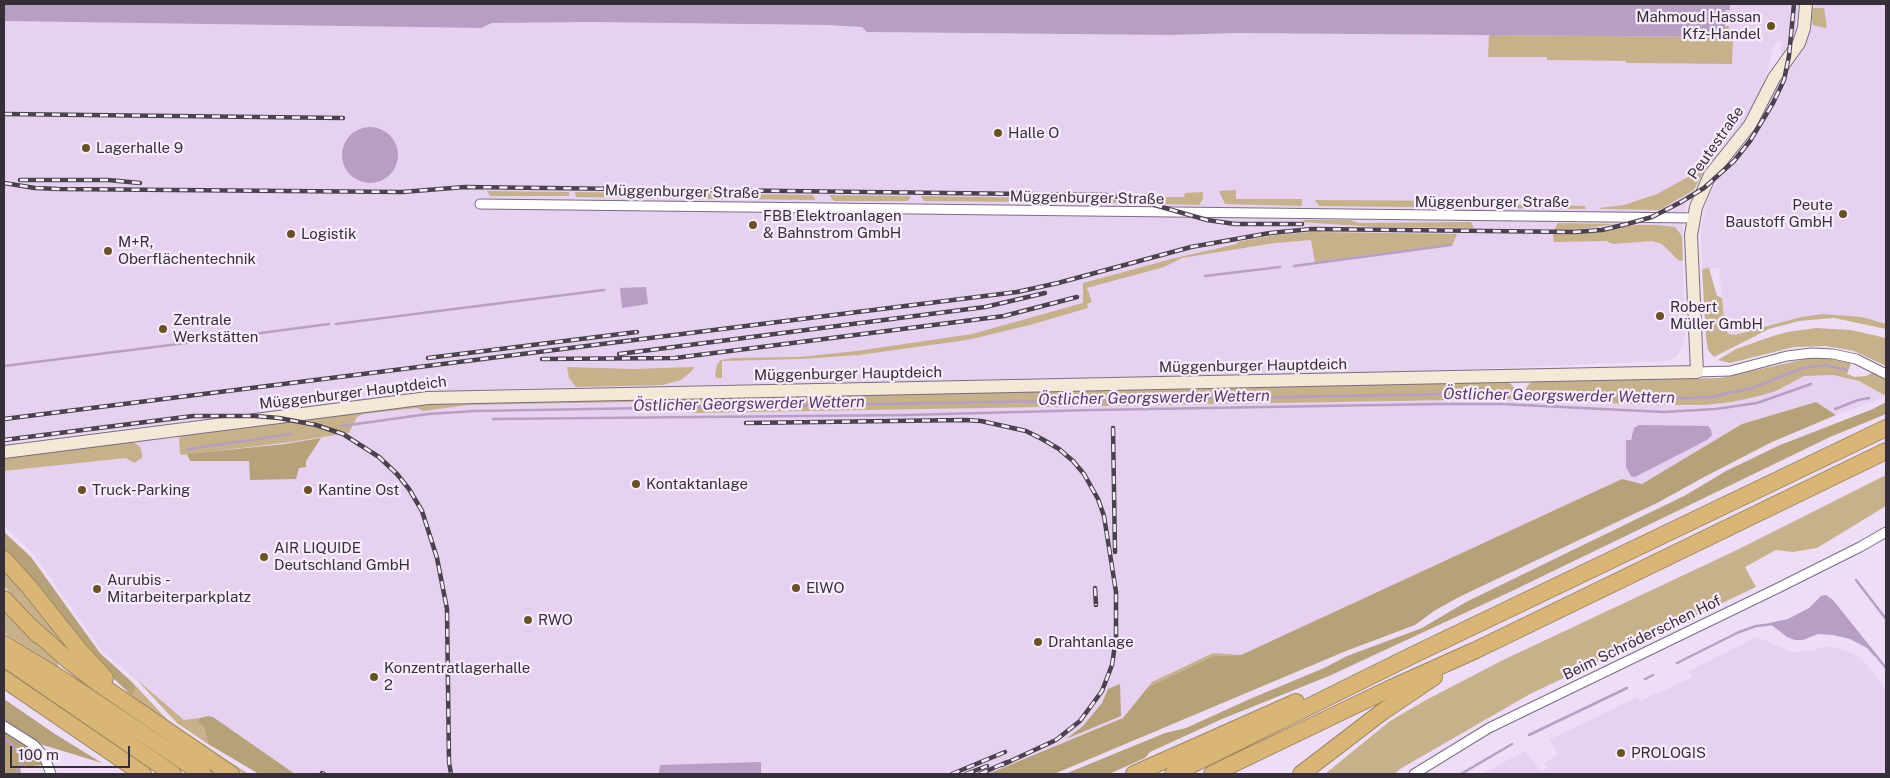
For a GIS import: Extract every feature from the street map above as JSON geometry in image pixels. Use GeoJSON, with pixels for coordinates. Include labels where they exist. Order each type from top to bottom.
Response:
{"type":"FeatureCollection","features":[{"type":"Feature","properties":{"kind":"highway"},"geometry":{"type":"LineString","coordinates":[[1173,774],[1412,656],[1886,428]]}},
{"type":"Feature","properties":{"kind":"highway"},"geometry":{"type":"LineString","coordinates":[[1212,774],[1389,689],[1476,650],[1886,451]]}},
{"type":"Feature","properties":{"kind":"highway"},"geometry":{"type":"LineString","coordinates":[[4,559],[94,667],[135,708]]}},
{"type":"Feature","properties":{"kind":"highway"},"geometry":{"type":"LineString","coordinates":[[4,598],[111,711]]}},
{"type":"Feature","properties":{"kind":"highway"},"geometry":{"type":"LineString","coordinates":[[32,628],[69,661],[231,774]]}},
{"type":"Feature","properties":{"kind":"highway"},"geometry":{"type":"LineString","coordinates":[[4,644],[55,674],[203,774]]}},
{"type":"Feature","properties":{"kind":"highway"},"geometry":{"type":"LineString","coordinates":[[1301,774],[1382,712],[1476,650]]}},
{"type":"Feature","properties":{"kind":"highway"},"geometry":{"type":"LineString","coordinates":[[1134,774],[1265,715],[1412,656]]}},
{"type":"Feature","properties":{"kind":"highway"},"geometry":{"type":"LineString","coordinates":[[4,658],[173,774]]}},
{"type":"Feature","properties":{"kind":"highway"},"geometry":{"type":"LineString","coordinates":[[4,679],[143,774]]}},
{"type":"Feature","properties":{"kind":"street","name":"Peutestraße"},"geometry":{"type":"LineString","coordinates":[[1697,372],[1692,243],[1694,218],[1700,195],[1710,175],[1750,125],[1774,78],[1799,43],[1804,28],[1806,4]]}},
{"type":"Feature","properties":{"kind":"street","name":"Müggenburger Straße"},"geometry":{"type":"LineString","coordinates":[[480,204],[1694,218]]}},
{"type":"Feature","properties":{"kind":"street"},"geometry":{"type":"LineString","coordinates":[[1697,372],[1730,371],[1787,356],[1812,353],[1833,354],[1856,360],[1886,374]]}},
{"type":"Feature","properties":{"kind":"street","name":"Müggenburger Hauptdeich"},"geometry":{"type":"LineString","coordinates":[[4,452],[428,398],[1697,372]]}},
{"type":"Feature","properties":{"kind":"street","name":"Beim Schröderschen Hof"},"geometry":{"type":"LineString","coordinates":[[1414,774],[1489,728],[1778,588],[1886,532]]}},
{"type":"Feature","properties":{"kind":"street"},"geometry":{"type":"LineString","coordinates":[[4,726],[34,745],[44,756],[51,774]]}},
{"type":"Feature","properties":{"kind":"shaded area"},"geometry":{"type":"Polygon","coordinates":[[[4,4],[1730,4],[1730,10],[1726,10],[1725,26],[1720,37],[867,32],[862,27],[827,25],[592,22],[492,23],[481,28],[4,21],[4,4]]]}},
{"type":"Feature","properties":{"kind":"shaded area"},"geometry":{"type":"Polygon","coordinates":[[[1730,4],[1886,4],[1886,324],[1862,317],[1823,314],[1801,317],[1735,335],[1729,334],[1725,329],[1719,268],[1702,269],[1701,230],[1706,205],[1723,167],[1754,128],[1772,92],[1792,62],[1781,55],[1781,41],[1775,43],[1762,88],[1744,121],[1705,169],[1686,203],[1682,236],[1685,335],[1677,356],[1667,361],[1429,371],[494,389],[427,392],[4,443],[4,21],[481,28],[492,23],[592,22],[827,25],[862,27],[867,32],[1171,35],[1237,33],[1489,35],[1488,56],[1547,57],[1547,60],[1626,61],[1626,63],[1731,64],[1733,42],[1728,41],[1729,26],[1725,26],[1726,10],[1730,10],[1730,4]]]}},
{"type":"Feature","properties":{"kind":"shaded area"},"geometry":{"type":"Polygon","coordinates":[[[1813,8],[1824,8],[1827,27],[1813,25],[1811,17],[1813,8]]]}},
{"type":"Feature","properties":{"kind":"shaded area"},"geometry":{"type":"Polygon","coordinates":[[[1725,26],[1729,26],[1728,41],[1733,41],[1732,64],[1626,63],[1626,61],[1547,60],[1547,57],[1488,57],[1489,35],[1719,37],[1722,35],[1725,26]]]}},
{"type":"Feature","properties":{"kind":"shaded area"},"geometry":{"type":"Polygon","coordinates":[[[370,127],[385,132],[393,140],[398,155],[393,170],[385,178],[370,183],[355,178],[347,170],[342,155],[347,140],[355,132],[370,127]]]}},
{"type":"Feature","properties":{"kind":"shaded area"},"geometry":{"type":"Polygon","coordinates":[[[1715,156],[1705,169],[1694,190],[1659,210],[1600,208],[1624,205],[1657,194],[1688,177],[1715,156]]]}},
{"type":"Feature","properties":{"kind":"shaded area"},"geometry":{"type":"Polygon","coordinates":[[[1236,190],[1236,199],[1302,199],[1302,206],[1225,204],[1219,191],[1236,190]]]}},
{"type":"Feature","properties":{"kind":"shaded area"},"geometry":{"type":"Polygon","coordinates":[[[487,191],[569,192],[569,196],[490,196],[487,191]]]}},
{"type":"Feature","properties":{"kind":"shaded area"},"geometry":{"type":"Polygon","coordinates":[[[575,192],[813,195],[815,200],[576,197],[575,192]]]}},
{"type":"Feature","properties":{"kind":"shaded area"},"geometry":{"type":"Polygon","coordinates":[[[1146,192],[1152,192],[1152,197],[1184,197],[1185,193],[1203,192],[1203,199],[1199,205],[1162,204],[1147,200],[1146,192]]]}},
{"type":"Feature","properties":{"kind":"shaded area"},"geometry":{"type":"Polygon","coordinates":[[[829,195],[911,196],[908,201],[834,201],[829,195]]]}},
{"type":"Feature","properties":{"kind":"shaded area"},"geometry":{"type":"Polygon","coordinates":[[[921,196],[1109,199],[1134,203],[924,201],[921,196]]]}},
{"type":"Feature","properties":{"kind":"shaded area"},"geometry":{"type":"Polygon","coordinates":[[[1315,200],[1481,201],[1482,207],[1487,207],[1487,204],[1585,206],[1586,209],[1319,206],[1315,200]]]}},
{"type":"Feature","properties":{"kind":"shaded area"},"geometry":{"type":"Polygon","coordinates":[[[1304,220],[1350,220],[1358,223],[1471,222],[1474,228],[1375,227],[1302,222],[1304,220]]]}},
{"type":"Feature","properties":{"kind":"shaded area"},"geometry":{"type":"Polygon","coordinates":[[[1558,223],[1616,224],[1574,230],[1554,230],[1558,223]]]}},
{"type":"Feature","properties":{"kind":"shaded area"},"geometry":{"type":"Polygon","coordinates":[[[1633,225],[1675,227],[1682,236],[1683,261],[1678,260],[1662,244],[1652,241],[1613,244],[1606,241],[1554,242],[1553,234],[1602,232],[1633,225]]]}},
{"type":"Feature","properties":{"kind":"shaded area"},"geometry":{"type":"Polygon","coordinates":[[[1312,232],[1457,234],[1453,244],[1315,262],[1311,240],[1275,243],[1182,258],[1164,267],[1087,288],[1092,302],[1087,304],[1088,308],[1030,325],[967,340],[859,355],[722,361],[722,378],[715,376],[717,364],[721,360],[799,357],[857,351],[972,334],[1083,303],[1083,283],[1175,258],[1237,244],[1237,242],[1275,235],[1312,232]]]}},
{"type":"Feature","properties":{"kind":"shaded area"},"geometry":{"type":"Polygon","coordinates":[[[1709,268],[1717,296],[1722,298],[1725,329],[1729,334],[1735,335],[1801,317],[1823,314],[1862,317],[1886,324],[1886,329],[1834,318],[1799,321],[1769,329],[1714,357],[1708,350],[1706,338],[1702,269],[1709,268]]]}},
{"type":"Feature","properties":{"kind":"shaded area"},"geometry":{"type":"Polygon","coordinates":[[[646,287],[648,304],[622,308],[620,288],[646,287]]]}},
{"type":"Feature","properties":{"kind":"shaded area"},"geometry":{"type":"Polygon","coordinates":[[[1816,328],[1851,330],[1886,338],[1886,366],[1854,351],[1826,346],[1794,347],[1730,363],[1718,360],[1736,349],[1770,337],[1787,332],[1816,328]]]}},
{"type":"Feature","properties":{"kind":"shaded area"},"geometry":{"type":"Polygon","coordinates":[[[1810,358],[1823,358],[1851,363],[1847,374],[1855,377],[1866,376],[1874,372],[1886,379],[1886,396],[1859,381],[1833,375],[1804,376],[1776,391],[1759,396],[1732,402],[1704,405],[1528,401],[1526,399],[1526,388],[1531,382],[1720,378],[1810,358]]]}},
{"type":"Feature","properties":{"kind":"shaded area"},"geometry":{"type":"Polygon","coordinates":[[[567,367],[633,369],[694,367],[681,380],[663,385],[576,387],[569,378],[567,367]]]}},
{"type":"Feature","properties":{"kind":"shaded area"},"geometry":{"type":"Polygon","coordinates":[[[1833,375],[1859,381],[1879,391],[1885,397],[1836,415],[1816,402],[1742,424],[1642,484],[1622,479],[1241,655],[1213,653],[1152,682],[1123,718],[988,774],[295,774],[213,717],[208,716],[184,720],[102,651],[32,552],[4,526],[4,471],[126,458],[124,442],[185,434],[190,461],[286,461],[284,443],[349,433],[357,417],[363,414],[417,408],[423,411],[469,405],[684,401],[692,404],[693,413],[1526,399],[1528,401],[1692,406],[1732,402],[1776,391],[1804,376],[1833,375]]]}},
{"type":"Feature","properties":{"kind":"shaded area"},"geometry":{"type":"Polygon","coordinates":[[[1508,382],[1515,389],[1515,399],[693,413],[692,404],[684,401],[469,405],[423,411],[417,408],[363,414],[357,417],[349,433],[181,455],[179,438],[185,434],[426,404],[469,402],[1508,382]]]}},
{"type":"Feature","properties":{"kind":"shaded area"},"geometry":{"type":"Polygon","coordinates":[[[1816,402],[1836,415],[1772,442],[1657,503],[1459,597],[1434,611],[1415,625],[1346,651],[1054,774],[988,774],[1123,718],[1148,687],[1213,656],[1241,655],[1622,479],[1642,484],[1742,424],[1816,402]]]}},
{"type":"Feature","properties":{"kind":"shaded area"},"geometry":{"type":"Polygon","coordinates":[[[1886,402],[1886,414],[1830,437],[1512,591],[1329,676],[1222,719],[1150,752],[1145,758],[1109,774],[1065,774],[1165,733],[1186,728],[1324,668],[1347,656],[1422,628],[1466,602],[1686,495],[1726,471],[1780,445],[1873,409],[1886,402]]]}},
{"type":"Feature","properties":{"kind":"shaded area"},"geometry":{"type":"Polygon","coordinates":[[[1639,425],[1708,426],[1712,435],[1707,440],[1635,477],[1631,476],[1626,467],[1626,440],[1631,440],[1634,428],[1639,425]]]}},
{"type":"Feature","properties":{"kind":"shaded area"},"geometry":{"type":"Polygon","coordinates":[[[321,438],[306,461],[306,467],[299,468],[296,479],[250,480],[249,461],[190,461],[187,454],[285,444],[321,438]]]}},
{"type":"Feature","properties":{"kind":"shaded area"},"geometry":{"type":"Polygon","coordinates":[[[133,442],[140,447],[142,453],[142,458],[134,463],[126,458],[4,471],[4,457],[133,442]]]}},
{"type":"Feature","properties":{"kind":"shaded area"},"geometry":{"type":"Polygon","coordinates":[[[1886,475],[1886,506],[1817,548],[1793,552],[1776,550],[1745,567],[1756,587],[1530,694],[1394,774],[1325,774],[1390,721],[1426,700],[1503,660],[1737,550],[1886,475]]]}},
{"type":"Feature","properties":{"kind":"shaded area"},"geometry":{"type":"Polygon","coordinates":[[[4,532],[31,557],[100,653],[133,683],[136,688],[134,693],[131,695],[112,677],[89,651],[23,567],[4,550],[4,532]]]}},
{"type":"Feature","properties":{"kind":"shaded area"},"geometry":{"type":"Polygon","coordinates":[[[4,565],[83,663],[41,627],[4,586],[4,565]]]}},
{"type":"Feature","properties":{"kind":"shaded area"},"geometry":{"type":"Polygon","coordinates":[[[1826,595],[1833,600],[1877,655],[1874,656],[1867,648],[1850,639],[1833,635],[1818,634],[1803,640],[1795,640],[1787,637],[1769,623],[1788,619],[1809,608],[1821,596],[1826,595]]]}},
{"type":"Feature","properties":{"kind":"shaded area"},"geometry":{"type":"Polygon","coordinates":[[[4,610],[57,662],[59,667],[4,633],[4,610]]]}},
{"type":"Feature","properties":{"kind":"shaded area"},"geometry":{"type":"Polygon","coordinates":[[[1757,637],[1792,652],[1810,651],[1828,646],[1850,652],[1862,659],[1886,689],[1886,774],[1481,774],[1525,751],[1541,771],[1547,767],[1544,764],[1558,753],[1549,740],[1638,697],[1640,701],[1692,677],[1689,671],[1757,637]]]}},
{"type":"Feature","properties":{"kind":"shaded area"},"geometry":{"type":"Polygon","coordinates":[[[1213,653],[1241,655],[1213,656],[1148,687],[1152,682],[1213,653]]]}},
{"type":"Feature","properties":{"kind":"shaded area"},"geometry":{"type":"Polygon","coordinates":[[[136,679],[184,720],[199,718],[198,722],[204,727],[208,744],[177,723],[136,679]]]}},
{"type":"Feature","properties":{"kind":"shaded area"},"geometry":{"type":"Polygon","coordinates":[[[133,683],[175,728],[249,774],[244,774],[228,766],[143,706],[131,695],[136,688],[133,683]]]}},
{"type":"Feature","properties":{"kind":"shaded area"},"geometry":{"type":"Polygon","coordinates":[[[1120,684],[1121,716],[1066,739],[1083,726],[1102,703],[1108,689],[1120,684]]]}},
{"type":"Feature","properties":{"kind":"shaded area"},"geometry":{"type":"Polygon","coordinates":[[[4,699],[102,763],[30,741],[44,765],[20,767],[21,774],[4,774],[4,699]]]}},
{"type":"Feature","properties":{"kind":"shaded area"},"geometry":{"type":"Polygon","coordinates":[[[213,717],[295,774],[259,774],[208,744],[204,727],[198,722],[199,718],[213,717]]]}},
{"type":"Feature","properties":{"kind":"shaded area"},"geometry":{"type":"Polygon","coordinates":[[[761,762],[761,774],[657,774],[659,773],[660,765],[761,762]]]}},
{"type":"Feature","properties":{"kind":"waterway"},"geometry":{"type":"LineString","coordinates":[[1294,266],[1451,245]]}},
{"type":"Feature","properties":{"kind":"waterway"},"geometry":{"type":"LineString","coordinates":[[1205,276],[1280,267]]}},
{"type":"Feature","properties":{"kind":"waterway"},"geometry":{"type":"LineString","coordinates":[[336,324],[604,290]]}},
{"type":"Feature","properties":{"kind":"waterway"},"geometry":{"type":"LineString","coordinates":[[201,341],[329,324]]}},
{"type":"Feature","properties":{"kind":"waterway"},"geometry":{"type":"LineString","coordinates":[[4,366],[194,342]]}},
{"type":"Feature","properties":{"kind":"waterway"},"geometry":{"type":"LineString","coordinates":[[1533,393],[1710,397],[1752,388],[1803,368],[1825,365],[1847,370]]}},
{"type":"Feature","properties":{"kind":"waterway","name":"Östlicher Georgswerder Wettern"},"geometry":{"type":"LineString","coordinates":[[493,419],[907,415],[1440,404],[1501,404],[1664,412],[1716,409],[1757,403],[1811,384]]}},
{"type":"Feature","properties":{"kind":"waterway"},"geometry":{"type":"LineString","coordinates":[[342,426],[428,414],[475,411],[1509,393]]}},
{"type":"Feature","properties":{"kind":"waterway"},"geometry":{"type":"LineString","coordinates":[[1835,409],[1869,398]]}},
{"type":"Feature","properties":{"kind":"waterway"},"geometry":{"type":"LineString","coordinates":[[188,449],[292,434]]}},
{"type":"Feature","properties":{"kind":"waterway"},"geometry":{"type":"LineString","coordinates":[[1856,580],[1886,619]]}},
{"type":"Feature","properties":{"kind":"waterway"},"geometry":{"type":"LineString","coordinates":[[1677,663],[1739,632],[1756,626],[1773,624]]}},
{"type":"Feature","properties":{"kind":"waterway"},"geometry":{"type":"LineString","coordinates":[[1874,653],[1886,668]]}},
{"type":"Feature","properties":{"kind":"waterway"},"geometry":{"type":"LineString","coordinates":[[1645,679],[1653,675]]}},
{"type":"Feature","properties":{"kind":"waterway"},"geometry":{"type":"LineString","coordinates":[[1529,735],[1627,688]]}},
{"type":"Feature","properties":{"kind":"waterway"},"geometry":{"type":"LineString","coordinates":[[4,738],[28,759],[24,761],[15,774]]}},
{"type":"Feature","properties":{"kind":"waterway"},"geometry":{"type":"LineString","coordinates":[[1461,774],[1512,744]]}},
{"type":"Feature","properties":{"kind":"railway"},"geometry":{"type":"LineString","coordinates":[[4,419],[1017,292],[1058,283],[1191,247],[1270,233],[1312,229],[1574,232],[1602,230],[1652,217],[1681,202],[1704,188],[1734,161],[1750,141],[1773,103],[1784,80],[1789,56],[1794,4]]}},
{"type":"Feature","properties":{"kind":"railway"},"geometry":{"type":"LineString","coordinates":[[4,114],[343,118]]}},
{"type":"Feature","properties":{"kind":"railway"},"geometry":{"type":"LineString","coordinates":[[20,180],[108,180],[140,183]]}},
{"type":"Feature","properties":{"kind":"railway"},"geometry":{"type":"LineString","coordinates":[[4,183],[35,188],[59,189],[402,192],[465,187],[1106,195],[1137,200],[1207,220],[1235,224],[1302,224]]}},
{"type":"Feature","properties":{"kind":"railway"},"geometry":{"type":"LineString","coordinates":[[619,354],[985,307],[1045,293]]}},
{"type":"Feature","properties":{"kind":"railway"},"geometry":{"type":"LineString","coordinates":[[542,359],[675,358],[1004,316],[1077,297]]}},
{"type":"Feature","properties":{"kind":"railway"},"geometry":{"type":"LineString","coordinates":[[428,358],[637,332]]}},
{"type":"Feature","properties":{"kind":"railway"},"geometry":{"type":"LineString","coordinates":[[4,440],[193,416],[255,416],[279,418],[316,425],[343,434],[379,457],[397,474],[409,489],[422,511],[437,558],[447,609],[449,762],[451,774]]}},
{"type":"Feature","properties":{"kind":"railway"},"geometry":{"type":"LineString","coordinates":[[746,423],[981,421],[1026,431],[1042,439],[1059,449],[1084,474],[1098,499],[1104,516],[1116,592],[1116,638],[1112,665],[1102,691],[1080,721],[1056,740],[1002,765]]}},
{"type":"Feature","properties":{"kind":"railway"},"geometry":{"type":"LineString","coordinates":[[1113,428],[1115,552]]}},
{"type":"Feature","properties":{"kind":"railway"},"geometry":{"type":"LineString","coordinates":[[1095,588],[1096,605]]}},
{"type":"Feature","properties":{"kind":"railway"},"geometry":{"type":"LineString","coordinates":[[952,774],[1005,752]]}},
{"type":"Feature","properties":{"kind":"railway"},"geometry":{"type":"LineString","coordinates":[[980,774],[1007,762]]}},
{"type":"Feature","properties":{"kind":"railway"},"geometry":{"type":"LineString","coordinates":[[966,774],[987,766]]}},
{"type":"Feature","properties":{"kind":"place","name":"Mahmoud Hassan Kfz-Handel"},"geometry":{"type":"Point","coordinates":[1771,26]}},
{"type":"Feature","properties":{"kind":"place","name":"Halle O"},"geometry":{"type":"Point","coordinates":[998,133]}},
{"type":"Feature","properties":{"kind":"place","name":"Lagerhalle 9"},"geometry":{"type":"Point","coordinates":[86,148]}},
{"type":"Feature","properties":{"kind":"place","name":"Peute Baustoff GmbH"},"geometry":{"type":"Point","coordinates":[1843,214]}},
{"type":"Feature","properties":{"kind":"place","name":"FBB Elektroanlagen & Bahnstrom GmbH"},"geometry":{"type":"Point","coordinates":[753,225]}},
{"type":"Feature","properties":{"kind":"place","name":"Logistik"},"geometry":{"type":"Point","coordinates":[291,234]}},
{"type":"Feature","properties":{"kind":"place","name":"M+R, Oberflächentechnik"},"geometry":{"type":"Point","coordinates":[108,251]}},
{"type":"Feature","properties":{"kind":"place","name":"Robert Müller GmbH"},"geometry":{"type":"Point","coordinates":[1660,316]}},
{"type":"Feature","properties":{"kind":"place","name":"Zentrale Werkstätten"},"geometry":{"type":"Point","coordinates":[163,329]}},
{"type":"Feature","properties":{"kind":"place","name":"Kontaktanlage"},"geometry":{"type":"Point","coordinates":[636,484]}},
{"type":"Feature","properties":{"kind":"place","name":"Truck-Parking"},"geometry":{"type":"Point","coordinates":[82,490]}},
{"type":"Feature","properties":{"kind":"place","name":"Kantine Ost"},"geometry":{"type":"Point","coordinates":[308,490]}},
{"type":"Feature","properties":{"kind":"place","name":"AIR LIQUIDE Deutschland GmbH"},"geometry":{"type":"Point","coordinates":[264,557]}},
{"type":"Feature","properties":{"kind":"place","name":"ElWO"},"geometry":{"type":"Point","coordinates":[796,588]}},
{"type":"Feature","properties":{"kind":"place","name":"Aurubis - Mitarbeiterparkplatz"},"geometry":{"type":"Point","coordinates":[97,589]}},
{"type":"Feature","properties":{"kind":"place","name":"RWO"},"geometry":{"type":"Point","coordinates":[528,620]}},
{"type":"Feature","properties":{"kind":"place","name":"Drahtanlage"},"geometry":{"type":"Point","coordinates":[1038,642]}},
{"type":"Feature","properties":{"kind":"place","name":"Konzentratlagerhalle 2"},"geometry":{"type":"Point","coordinates":[374,677]}},
{"type":"Feature","properties":{"kind":"place","name":"PROLOGIS"},"geometry":{"type":"Point","coordinates":[1621,753]}}]}
